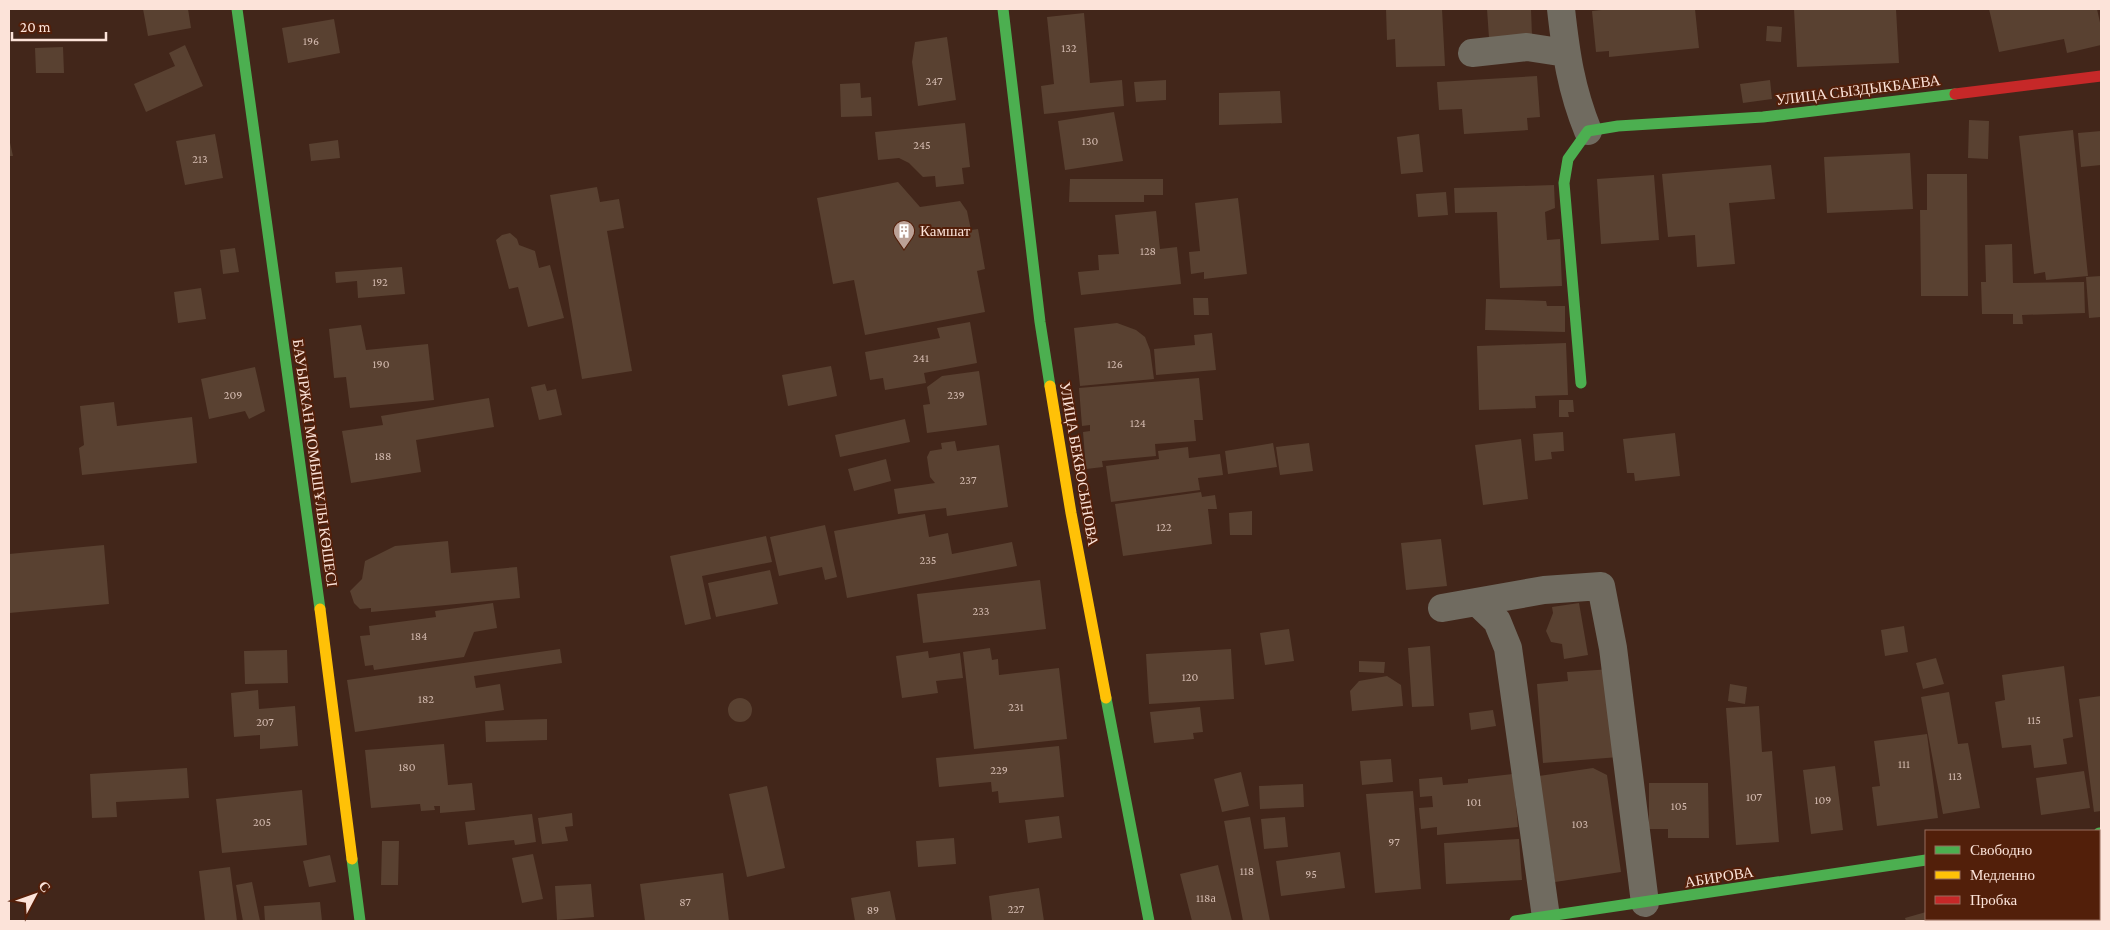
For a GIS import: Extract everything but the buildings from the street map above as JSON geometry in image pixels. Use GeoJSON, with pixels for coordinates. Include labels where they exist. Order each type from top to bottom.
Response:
{"type":"FeatureCollection","features":[{"type":"Feature","properties":{"kind":"street","name":"БАУЫРЖАН МОМЫШҰЛЫ КӨШЕСІ"},"geometry":{"type":"LineString","coordinates":[[237,9],[315,570],[360,921]]}},
{"type":"Feature","properties":{"kind":"street","name":"УЛИЦА БЕКБОСЫНОВА"},"geometry":{"type":"LineString","coordinates":[[1004,9],[1040,322],[1071,513],[1149,921]]}},
{"type":"Feature","properties":{"kind":"street"},"geometry":{"type":"LineString","coordinates":[[1562,9],[1566,53],[1576,101],[1588,131],[1568,159],[1564,183],[1581,382]]}},
{"type":"Feature","properties":{"kind":"street"},"geometry":{"type":"LineString","coordinates":[[1472,53],[1527,47],[1566,53]]}},
{"type":"Feature","properties":{"kind":"street","name":"УЛИЦА СЫЗДЫКБАЕВА"},"geometry":{"type":"LineString","coordinates":[[1588,131],[1618,126],[1763,117],[2101,76]]}},
{"type":"Feature","properties":{"kind":"street"},"geometry":{"type":"LineString","coordinates":[[1442,608],[1544,590],[1601,586],[1613,648],[1631,910]]}},
{"type":"Feature","properties":{"kind":"street"},"geometry":{"type":"LineString","coordinates":[[1477,602],[1497,621],[1508,648],[1546,917]]}},
{"type":"Feature","properties":{"kind":"street","name":"АБИРОВА"},"geometry":{"type":"LineString","coordinates":[[1515,921],[1631,910],[1925,860]]}},
{"type":"Feature","properties":{"kind":"traffic: fast"},"geometry":{"type":"LineString","coordinates":[[237,9],[320,609]]}},
{"type":"Feature","properties":{"kind":"traffic: fast"},"geometry":{"type":"LineString","coordinates":[[1003,9],[1040,322],[1050,386]]}},
{"type":"Feature","properties":{"kind":"traffic: fast"},"geometry":{"type":"LineString","coordinates":[[1581,383],[1564,183],[1568,159],[1588,131],[1618,126],[1763,117],[1955,94]]}},
{"type":"Feature","properties":{"kind":"traffic: fast"},"geometry":{"type":"LineString","coordinates":[[1106,698],[1149,921]]}},
{"type":"Feature","properties":{"kind":"traffic: fast"},"geometry":{"type":"LineString","coordinates":[[352,859],[360,921]]}},
{"type":"Feature","properties":{"kind":"traffic: fast"},"geometry":{"type":"LineString","coordinates":[[1515,921],[1925,860]]}},
{"type":"Feature","properties":{"kind":"traffic: slow"},"geometry":{"type":"LineString","coordinates":[[1050,386],[1071,513],[1106,698]]}},
{"type":"Feature","properties":{"kind":"traffic: slow"},"geometry":{"type":"LineString","coordinates":[[320,609],[352,859]]}},
{"type":"Feature","properties":{"kind":"traffic: jam"},"geometry":{"type":"LineString","coordinates":[[1955,94],[2101,76]]}},
{"type":"Feature","properties":{"kind":"place","name":"Камшат"},"geometry":{"type":"Point","coordinates":[904,250]}}]}
